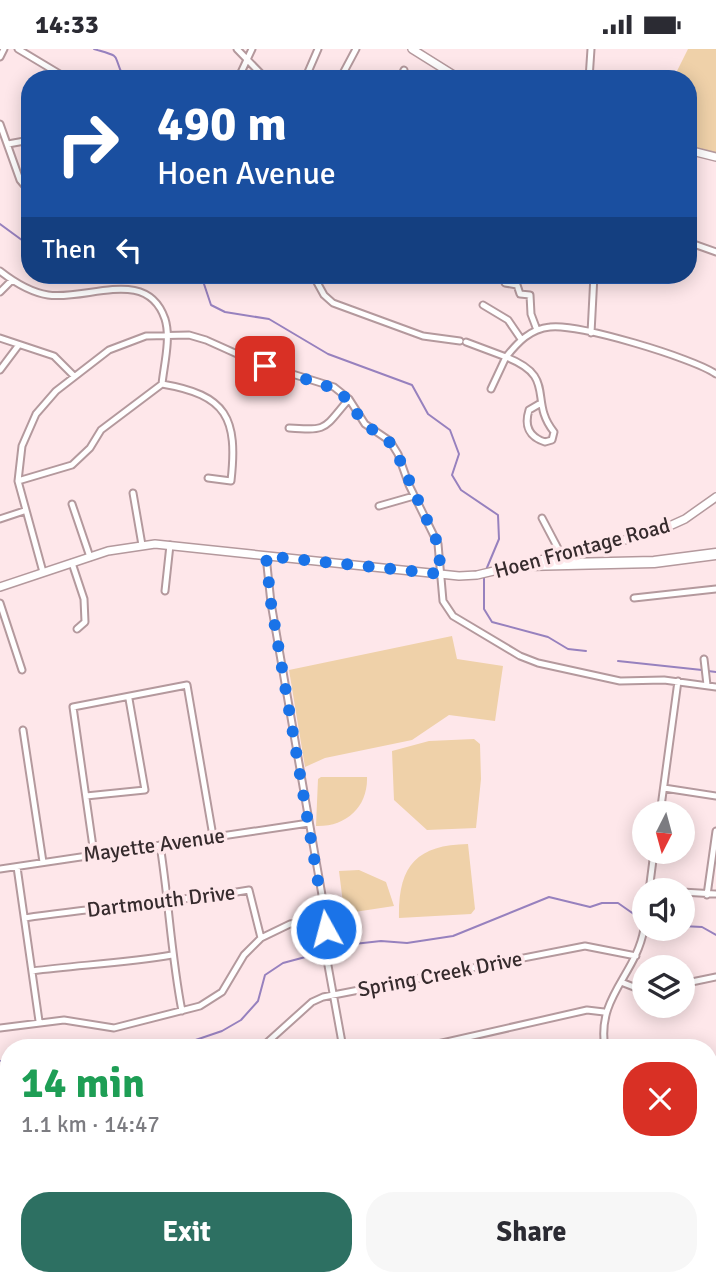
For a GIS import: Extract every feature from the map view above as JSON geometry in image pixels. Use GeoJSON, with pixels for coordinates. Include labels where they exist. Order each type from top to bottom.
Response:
{"type":"FeatureCollection","features":[{"type":"Feature","properties":{"kind":"highway"},"geometry":{"type":"LineString","coordinates":[[524,565],[654,562],[716,554]]}},
{"type":"Feature","properties":{"kind":"street"},"geometry":{"type":"LineString","coordinates":[[0,57],[4,49]]}},
{"type":"Feature","properties":{"kind":"street"},"geometry":{"type":"LineString","coordinates":[[18,49],[53,70]]}},
{"type":"Feature","properties":{"kind":"street"},"geometry":{"type":"LineString","coordinates":[[237,49],[257,70]]}},
{"type":"Feature","properties":{"kind":"street"},"geometry":{"type":"LineString","coordinates":[[242,70],[252,49]]}},
{"type":"Feature","properties":{"kind":"street"},"geometry":{"type":"LineString","coordinates":[[309,70],[318,49]]}},
{"type":"Feature","properties":{"kind":"street"},"geometry":{"type":"LineString","coordinates":[[345,70],[356,49]]}},
{"type":"Feature","properties":{"kind":"street"},"geometry":{"type":"LineString","coordinates":[[411,49],[445,70]]}},
{"type":"Feature","properties":{"kind":"street"},"geometry":{"type":"LineString","coordinates":[[590,70],[591,49]]}},
{"type":"Feature","properties":{"kind":"street"},"geometry":{"type":"LineString","coordinates":[[0,124],[21,181]]}},
{"type":"Feature","properties":{"kind":"street"},"geometry":{"type":"LineString","coordinates":[[8,144],[21,142]]}},
{"type":"Feature","properties":{"kind":"street"},"geometry":{"type":"LineString","coordinates":[[697,152],[716,157]]}},
{"type":"Feature","properties":{"kind":"street"},"geometry":{"type":"LineString","coordinates":[[697,245],[716,252]]}},
{"type":"Feature","properties":{"kind":"street"},"geometry":{"type":"LineString","coordinates":[[0,271],[21,284]]}},
{"type":"Feature","properties":{"kind":"street"},"geometry":{"type":"LineString","coordinates":[[0,292],[12,280]]}},
{"type":"Feature","properties":{"kind":"street"},"geometry":{"type":"LineString","coordinates":[[22,284],[49,295],[131,289],[153,300],[165,320],[167,334],[162,384]]}},
{"type":"Feature","properties":{"kind":"street"},"geometry":{"type":"LineString","coordinates":[[318,284],[333,303],[423,335],[463,342],[506,357],[539,379],[541,403],[541,412],[554,432],[550,441],[535,438],[527,427],[529,410],[541,403]]}},
{"type":"Feature","properties":{"kind":"street"},"geometry":{"type":"LineString","coordinates":[[511,284],[517,285],[520,294],[531,296],[531,314],[537,330]]}},
{"type":"Feature","properties":{"kind":"street"},"geometry":{"type":"LineString","coordinates":[[591,334],[594,284]]}},
{"type":"Feature","properties":{"kind":"street"},"geometry":{"type":"LineString","coordinates":[[483,305],[508,320],[521,339]]}},
{"type":"Feature","properties":{"kind":"street"},"geometry":{"type":"LineString","coordinates":[[491,389],[506,357],[521,339],[537,330],[560,326],[690,360],[716,374]]}},
{"type":"Feature","properties":{"kind":"street"},"geometry":{"type":"LineString","coordinates":[[43,572],[24,511],[18,481],[20,451],[32,420],[50,396],[98,356],[122,343],[167,334],[206,339],[249,361],[334,387],[349,399],[365,424],[396,449],[414,496],[440,549],[443,601],[449,612],[524,658],[620,681],[678,681],[716,687]]}},
{"type":"Feature","properties":{"kind":"street"},"geometry":{"type":"LineString","coordinates":[[0,338],[54,356],[75,376]]}},
{"type":"Feature","properties":{"kind":"street"},"geometry":{"type":"LineString","coordinates":[[0,370],[18,346]]}},
{"type":"Feature","properties":{"kind":"street"},"geometry":{"type":"LineString","coordinates":[[18,481],[72,465],[90,448],[101,430],[162,384],[190,389],[222,408],[233,433],[231,481],[208,478]]}},
{"type":"Feature","properties":{"kind":"street"},"geometry":{"type":"LineString","coordinates":[[289,428],[316,431],[324,429],[349,399]]}},
{"type":"Feature","properties":{"kind":"street"},"geometry":{"type":"LineString","coordinates":[[133,492],[142,545]]}},
{"type":"Feature","properties":{"kind":"street"},"geometry":{"type":"LineString","coordinates":[[379,506],[414,496]]}},
{"type":"Feature","properties":{"kind":"street","name":"Hoen Frontage Road"},"geometry":{"type":"LineString","coordinates":[[0,587],[90,557],[142,545],[170,545],[472,576],[660,531],[685,519],[716,497]]}},
{"type":"Feature","properties":{"kind":"street"},"geometry":{"type":"LineString","coordinates":[[72,505],[90,557]]}},
{"type":"Feature","properties":{"kind":"street"},"geometry":{"type":"LineString","coordinates":[[0,519],[24,511]]}},
{"type":"Feature","properties":{"kind":"street"},"geometry":{"type":"LineString","coordinates":[[542,518],[562,556]]}},
{"type":"Feature","properties":{"kind":"street"},"geometry":{"type":"LineString","coordinates":[[165,591],[170,545]]}},
{"type":"Feature","properties":{"kind":"street"},"geometry":{"type":"LineString","coordinates":[[266,556],[271,603],[326,918],[325,943]]}},
{"type":"Feature","properties":{"kind":"street"},"geometry":{"type":"LineString","coordinates":[[72,563],[84,599],[85,622],[77,629]]}},
{"type":"Feature","properties":{"kind":"street"},"geometry":{"type":"LineString","coordinates":[[634,598],[716,589]]}},
{"type":"Feature","properties":{"kind":"street"},"geometry":{"type":"LineString","coordinates":[[0,603],[22,670]]}},
{"type":"Feature","properties":{"kind":"street"},"geometry":{"type":"LineString","coordinates":[[704,661],[707,685]]}},
{"type":"Feature","properties":{"kind":"street"},"geometry":{"type":"LineString","coordinates":[[662,801],[678,681]]}},
{"type":"Feature","properties":{"kind":"street"},"geometry":{"type":"LineString","coordinates":[[94,854],[73,707],[187,685],[213,837]]}},
{"type":"Feature","properties":{"kind":"street"},"geometry":{"type":"LineString","coordinates":[[86,796],[145,790],[129,698]]}},
{"type":"Feature","properties":{"kind":"street"},"geometry":{"type":"LineString","coordinates":[[23,730],[43,862]]}},
{"type":"Feature","properties":{"kind":"street"},"geometry":{"type":"LineString","coordinates":[[664,788],[716,796]]}},
{"type":"Feature","properties":{"kind":"street","name":"Mayette Avenue"},"geometry":{"type":"LineString","coordinates":[[0,869],[309,823]]}},
{"type":"Feature","properties":{"kind":"street"},"geometry":{"type":"LineString","coordinates":[[707,895],[716,831]]}},
{"type":"Feature","properties":{"kind":"street"},"geometry":{"type":"LineString","coordinates":[[160,845],[170,903],[172,955],[182,1010]]}},
{"type":"Feature","properties":{"kind":"street"},"geometry":{"type":"LineString","coordinates":[[17,867],[39,1021]]}},
{"type":"Feature","properties":{"kind":"street","name":"Dartmouth Drive"},"geometry":{"type":"LineString","coordinates":[[25,918],[116,905],[135,907],[170,903],[249,890],[261,938]]}},
{"type":"Feature","properties":{"kind":"street"},"geometry":{"type":"LineString","coordinates":[[695,894],[716,894]]}},
{"type":"Feature","properties":{"kind":"street"},"geometry":{"type":"LineString","coordinates":[[0,1028],[39,1021],[70,1021],[114,1028],[206,1004],[219,996],[244,955],[261,938],[290,924],[326,918]]}},
{"type":"Feature","properties":{"kind":"street","name":"Spring Creek Drive"},"geometry":{"type":"LineString","coordinates":[[273,1039],[312,1002],[333,996],[585,946],[632,955]]}},
{"type":"Feature","properties":{"kind":"street"},"geometry":{"type":"LineString","coordinates":[[32,971],[90,964],[116,965],[172,955]]}},
{"type":"Feature","properties":{"kind":"street"},"geometry":{"type":"LineString","coordinates":[[327,960],[341,1039]]}},
{"type":"Feature","properties":{"kind":"street"},"geometry":{"type":"LineString","coordinates":[[606,1039],[604,1012],[632,963]]}},
{"type":"Feature","properties":{"kind":"street"},"geometry":{"type":"LineString","coordinates":[[695,981],[716,977]]}},
{"type":"Feature","properties":{"kind":"street"},"geometry":{"type":"LineString","coordinates":[[621,982],[632,986]]}},
{"type":"Feature","properties":{"kind":"street"},"geometry":{"type":"LineString","coordinates":[[460,1039],[587,1010],[604,1012]]}},
{"type":"Feature","properties":{"kind":"shaded area"},"geometry":{"type":"Polygon","coordinates":[[[688,49],[716,49],[716,155],[697,150],[697,70],[678,70],[688,49]]]}},
{"type":"Feature","properties":{"kind":"shaded area"},"geometry":{"type":"Polygon","coordinates":[[[452,636],[457,659],[503,666],[495,721],[449,715],[412,740],[325,758],[305,767],[289,670],[452,636]]]}},
{"type":"Feature","properties":{"kind":"shaded area"},"geometry":{"type":"Polygon","coordinates":[[[474,739],[480,744],[481,779],[476,828],[427,830],[394,800],[392,751],[429,741],[474,739]]]}},
{"type":"Feature","properties":{"kind":"shaded area"},"geometry":{"type":"Polygon","coordinates":[[[367,777],[364,797],[353,813],[337,823],[316,826],[318,779],[367,777]]]}},
{"type":"Feature","properties":{"kind":"shaded area"},"geometry":{"type":"Polygon","coordinates":[[[468,844],[475,909],[471,914],[399,918],[402,885],[414,862],[435,849],[468,844]]]}},
{"type":"Feature","properties":{"kind":"shaded area"},"geometry":{"type":"Polygon","coordinates":[[[359,870],[386,882],[394,906],[348,913],[344,911],[339,871],[359,870]]]}},
{"type":"Feature","properties":{"kind":"waterway"},"geometry":{"type":"LineString","coordinates":[[94,49],[114,56],[120,70]]}},
{"type":"Feature","properties":{"kind":"waterway"},"geometry":{"type":"LineString","coordinates":[[0,224],[21,239]]}},
{"type":"Feature","properties":{"kind":"waterway"},"geometry":{"type":"LineString","coordinates":[[204,284],[211,305],[225,312],[269,319],[328,354],[412,385],[428,414],[450,430],[459,454],[452,475],[461,490],[498,515],[499,539],[486,570]]}},
{"type":"Feature","properties":{"kind":"waterway"},"geometry":{"type":"LineString","coordinates":[[484,576],[484,609],[492,622],[548,637],[568,649],[586,651]]}},
{"type":"Feature","properties":{"kind":"waterway"},"geometry":{"type":"LineString","coordinates":[[618,661],[702,670]]}},
{"type":"Feature","properties":{"kind":"waterway"},"geometry":{"type":"LineString","coordinates":[[708,671],[716,672]]}},
{"type":"Feature","properties":{"kind":"waterway"},"geometry":{"type":"LineString","coordinates":[[198,1039],[222,1031],[241,1020],[258,1001],[265,975],[283,963],[354,944],[381,941],[407,943],[453,936],[549,897],[590,907],[602,903],[618,903],[632,913]]}},
{"type":"Feature","properties":{"kind":"waterway"},"geometry":{"type":"LineString","coordinates":[[695,927],[702,927],[716,935]]}},
{"type":"Feature","properties":{"kind":"route"},"geometry":{"type":"LineString","coordinates":[[265,366],[339,390],[349,399],[365,424],[390,441],[400,457],[406,479],[438,544],[441,556],[441,574],[266,556],[271,603],[326,929]]}}]}
